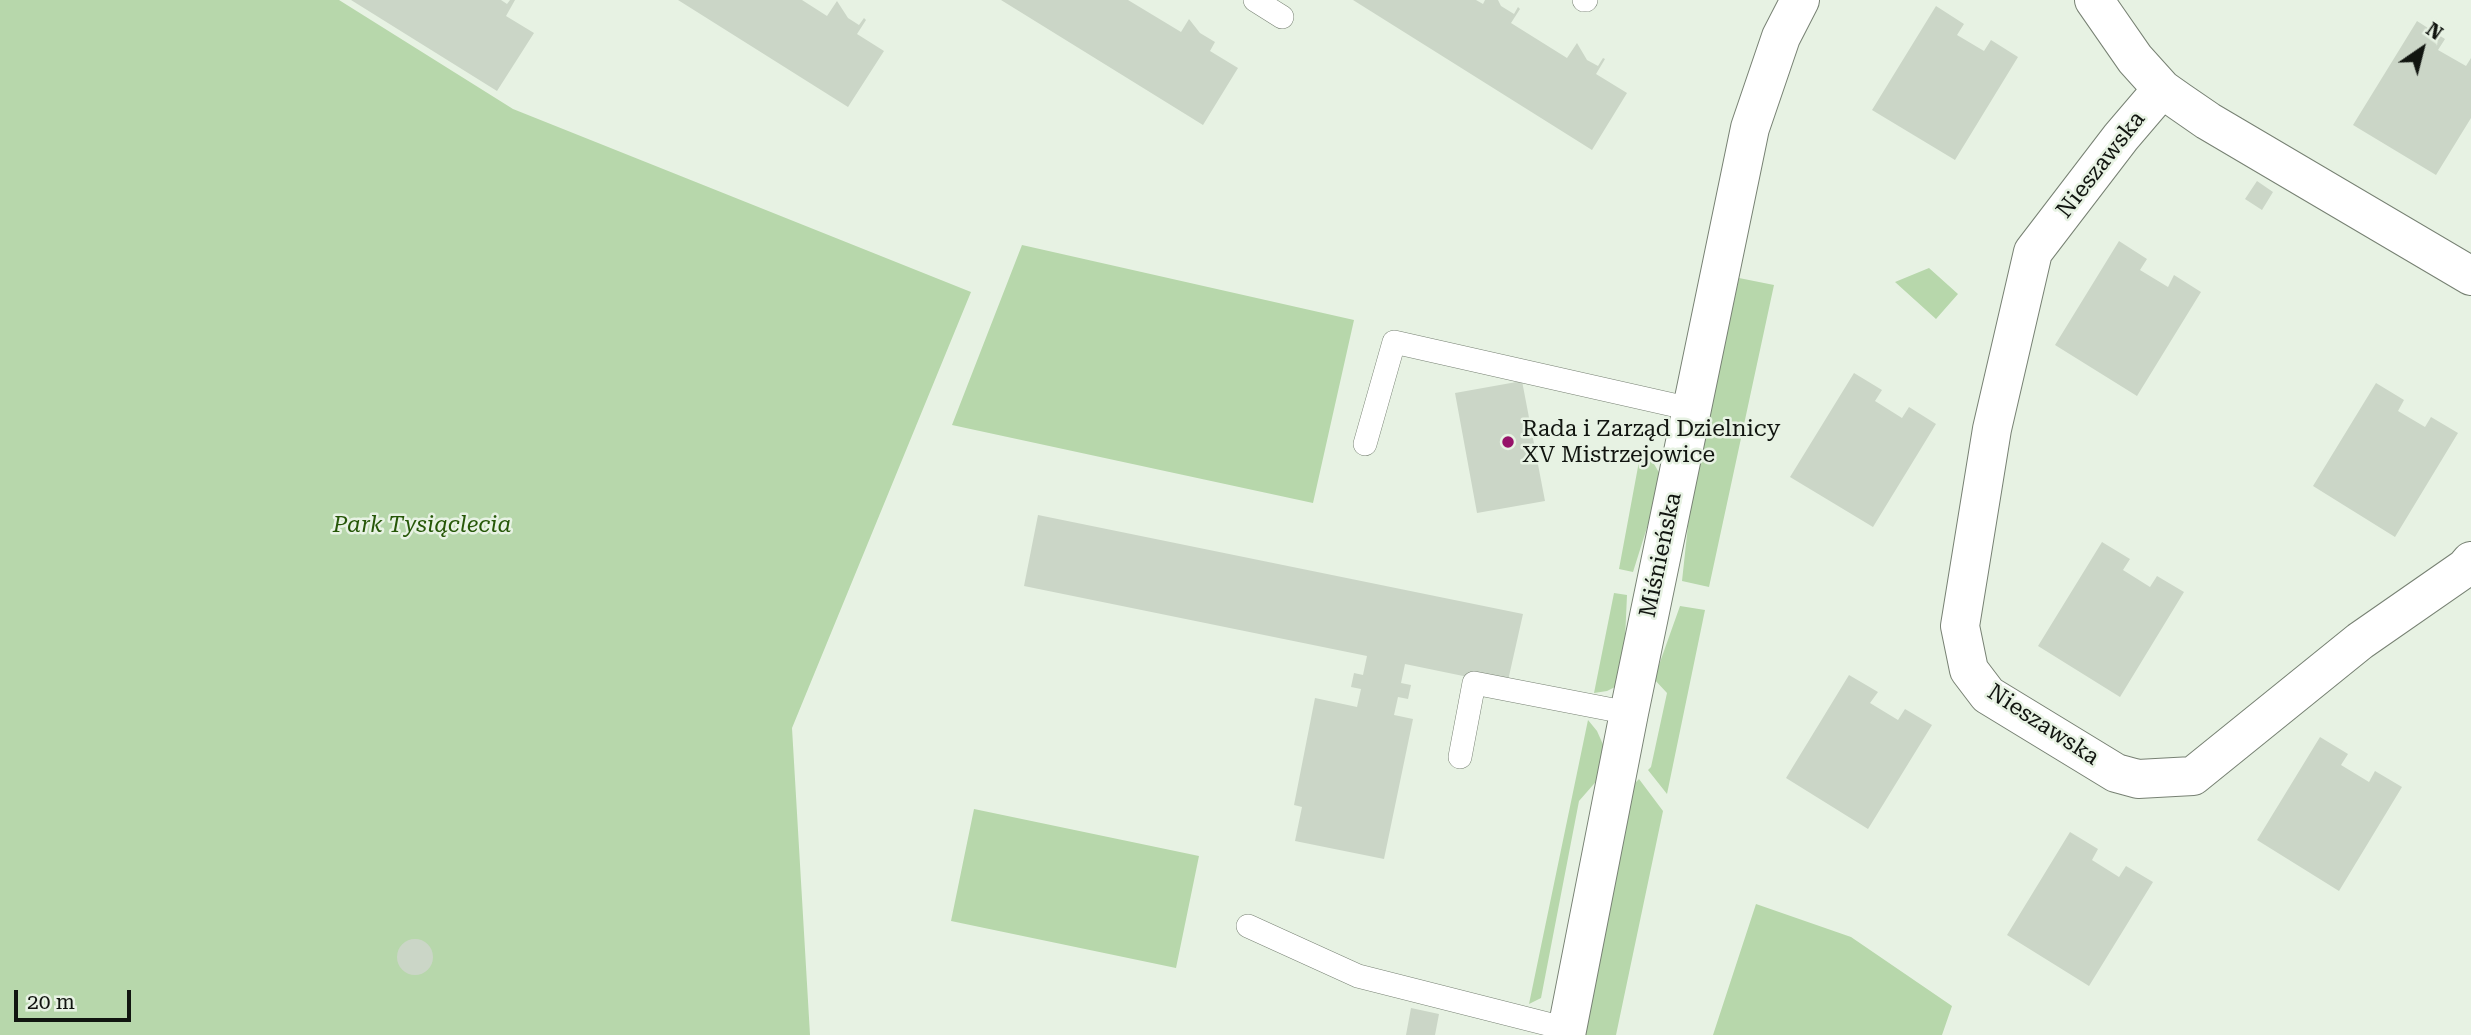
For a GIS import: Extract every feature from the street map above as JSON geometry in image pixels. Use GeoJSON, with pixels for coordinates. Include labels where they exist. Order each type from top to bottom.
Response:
{"type":"FeatureCollection","features":[{"type":"Feature","properties":{"kind":"street","name":"Miśnieńska"},"geometry":{"type":"LineString","coordinates":[[1566,1032],[1691,410],[1751,128],[1781,37],[1800,0]]}},
{"type":"Feature","properties":{"kind":"street","name":"Nieszawska"},"geometry":{"type":"LineString","coordinates":[[2094,0],[2135,59],[2162,89],[2208,121],[2471,276]]}},
{"type":"Feature","properties":{"kind":"street","name":"Nieszawska"},"geometry":{"type":"LineString","coordinates":[[2162,89],[2033,251],[1992,429],[1960,626],[1969,670],[1988,695],[2116,773],[2138,779],[2193,776],[2360,640],[2465,568],[2471,561]]}},
{"type":"Feature","properties":{"kind":"lane"},"geometry":{"type":"LineString","coordinates":[[1255,0],[1282,17]]}},
{"type":"Feature","properties":{"kind":"lane"},"geometry":{"type":"LineString","coordinates":[[1365,444],[1394,342],[1691,410]]}},
{"type":"Feature","properties":{"kind":"lane"},"geometry":{"type":"LineString","coordinates":[[1460,757],[1474,683],[1629,713]]}},
{"type":"Feature","properties":{"kind":"lane"},"geometry":{"type":"LineString","coordinates":[[1248,926],[1358,976],[1566,1032]]}},
{"type":"Feature","properties":{"kind":"green space","name":"Park Tysiąclecia"},"geometry":{"type":"Polygon","coordinates":[[[0,0],[339,0],[513,109],[971,292],[792,728],[810,1035],[0,1035],[0,0]]]}},
{"type":"Feature","properties":{"kind":"green space"},"geometry":{"type":"Polygon","coordinates":[[[1022,245],[1354,320],[1313,503],[952,425],[1022,245]]]}},
{"type":"Feature","properties":{"kind":"green space"},"geometry":{"type":"Polygon","coordinates":[[[1929,268],[1958,294],[1936,319],[1895,282],[1929,268]]]}},
{"type":"Feature","properties":{"kind":"green space"},"geometry":{"type":"Polygon","coordinates":[[[1739,278],[1774,285],[1709,587],[1682,581],[1690,507],[1739,278]]]}},
{"type":"Feature","properties":{"kind":"green space"},"geometry":{"type":"Polygon","coordinates":[[[1640,456],[1650,457],[1661,476],[1633,572],[1619,569],[1640,456]]]}},
{"type":"Feature","properties":{"kind":"green space"},"geometry":{"type":"Polygon","coordinates":[[[1614,593],[1627,595],[1624,662],[1615,687],[1594,693],[1614,593]]]}},
{"type":"Feature","properties":{"kind":"green space"},"geometry":{"type":"Polygon","coordinates":[[[1680,606],[1705,610],[1667,794],[1648,770],[1651,767],[1667,693],[1654,679],[1680,606]]]}},
{"type":"Feature","properties":{"kind":"green space"},"geometry":{"type":"Polygon","coordinates":[[[1588,720],[1597,731],[1605,749],[1600,777],[1579,801],[1541,998],[1529,1004],[1588,720]]]}},
{"type":"Feature","properties":{"kind":"green space"},"geometry":{"type":"Polygon","coordinates":[[[1639,779],[1663,811],[1616,1035],[1581,1035],[1632,786],[1639,779]]]}},
{"type":"Feature","properties":{"kind":"green space"},"geometry":{"type":"Polygon","coordinates":[[[974,809],[1199,856],[1176,968],[951,921],[974,809]]]}},
{"type":"Feature","properties":{"kind":"green space"},"geometry":{"type":"Polygon","coordinates":[[[1756,904],[1851,937],[1952,1006],[1942,1035],[1713,1035],[1756,904]]]}},
{"type":"Feature","properties":{"kind":"building"},"geometry":{"type":"Polygon","coordinates":[[[351,0],[501,0],[507,4],[510,0],[515,0],[506,16],[534,33],[497,91],[351,0]]]}},
{"type":"Feature","properties":{"kind":"building"},"geometry":{"type":"Polygon","coordinates":[[[678,0],[802,0],[827,16],[837,1],[848,18],[859,25],[864,18],[866,20],[857,34],[884,51],[848,107],[678,0]]]}},
{"type":"Feature","properties":{"kind":"building"},"geometry":{"type":"Polygon","coordinates":[[[1001,0],[1128,0],[1181,32],[1189,19],[1200,33],[1215,42],[1210,51],[1238,68],[1203,125],[1001,0]]]}},
{"type":"Feature","properties":{"kind":"building"},"geometry":{"type":"Polygon","coordinates":[[[1353,0],[1476,0],[1483,4],[1485,0],[1498,0],[1501,6],[1514,14],[1518,7],[1520,9],[1511,23],[1567,58],[1577,43],[1587,60],[1598,66],[1603,58],[1605,59],[1596,74],[1627,93],[1592,150],[1353,0]]]}},
{"type":"Feature","properties":{"kind":"building"},"geometry":{"type":"Polygon","coordinates":[[[1936,6],[1964,24],[1957,35],[1984,51],[1991,40],[2018,57],[1955,160],[1872,110],[1936,6]]]}},
{"type":"Feature","properties":{"kind":"building"},"geometry":{"type":"Polygon","coordinates":[[[2417,21],[2445,39],[2438,50],[2466,66],[2471,58],[2471,118],[2436,175],[2353,125],[2417,21]]]}},
{"type":"Feature","properties":{"kind":"building"},"geometry":{"type":"Polygon","coordinates":[[[2257,181],[2273,192],[2262,210],[2245,199],[2257,181]]]}},
{"type":"Feature","properties":{"kind":"building"},"geometry":{"type":"Polygon","coordinates":[[[2119,241],[2147,259],[2140,270],[2168,287],[2174,275],[2201,292],[2137,396],[2055,345],[2119,241]]]}},
{"type":"Feature","properties":{"kind":"building"},"geometry":{"type":"Polygon","coordinates":[[[1854,373],[1882,390],[1875,401],[1902,418],[1909,407],[1936,424],[1873,527],[1790,477],[1854,373]]]}},
{"type":"Feature","properties":{"kind":"building"},"geometry":{"type":"Polygon","coordinates":[[[1522,381],[1545,501],[1477,513],[1455,393],[1522,381]]]}},
{"type":"Feature","properties":{"kind":"building"},"geometry":{"type":"Polygon","coordinates":[[[2376,383],[2404,400],[2398,411],[2425,427],[2431,417],[2458,433],[2395,537],[2313,486],[2376,383]]]}},
{"type":"Feature","properties":{"kind":"building"},"geometry":{"type":"Polygon","coordinates":[[[1038,515],[1523,614],[1507,685],[1405,664],[1401,683],[1411,685],[1408,699],[1398,697],[1394,715],[1413,719],[1384,859],[1295,841],[1302,807],[1294,805],[1315,698],[1357,707],[1361,689],[1351,687],[1354,673],[1363,675],[1367,656],[1024,586],[1038,515]]]}},
{"type":"Feature","properties":{"kind":"building"},"geometry":{"type":"Polygon","coordinates":[[[2102,542],[2130,559],[2123,570],[2150,587],[2157,576],[2184,592],[2120,697],[2038,646],[2102,542]]]}},
{"type":"Feature","properties":{"kind":"building"},"geometry":{"type":"Polygon","coordinates":[[[1849,675],[1878,692],[1870,703],[1898,720],[1905,709],[1932,725],[1868,829],[1786,778],[1849,675]]]}},
{"type":"Feature","properties":{"kind":"building"},"geometry":{"type":"Polygon","coordinates":[[[2320,737],[2348,754],[2341,765],[2369,782],[2375,771],[2402,787],[2339,891],[2257,840],[2320,737]]]}},
{"type":"Feature","properties":{"kind":"building"},"geometry":{"type":"Polygon","coordinates":[[[2070,832],[2098,849],[2092,860],[2119,877],[2126,866],[2153,882],[2089,986],[2007,935],[2070,832]]]}},
{"type":"Feature","properties":{"kind":"building"},"geometry":{"type":"Polygon","coordinates":[[[415,939],[428,944],[433,957],[428,970],[415,975],[402,970],[397,957],[402,944],[415,939]]]}},
{"type":"Feature","properties":{"kind":"building"},"geometry":{"type":"Polygon","coordinates":[[[1411,1008],[1439,1014],[1435,1035],[1406,1035],[1411,1008]]]}},
{"type":"Feature","properties":{"kind":"place","name":"Rada i Zarząd Dzielnicy XV Mistrzejowice"},"geometry":{"type":"Point","coordinates":[1508,442]}}]}
